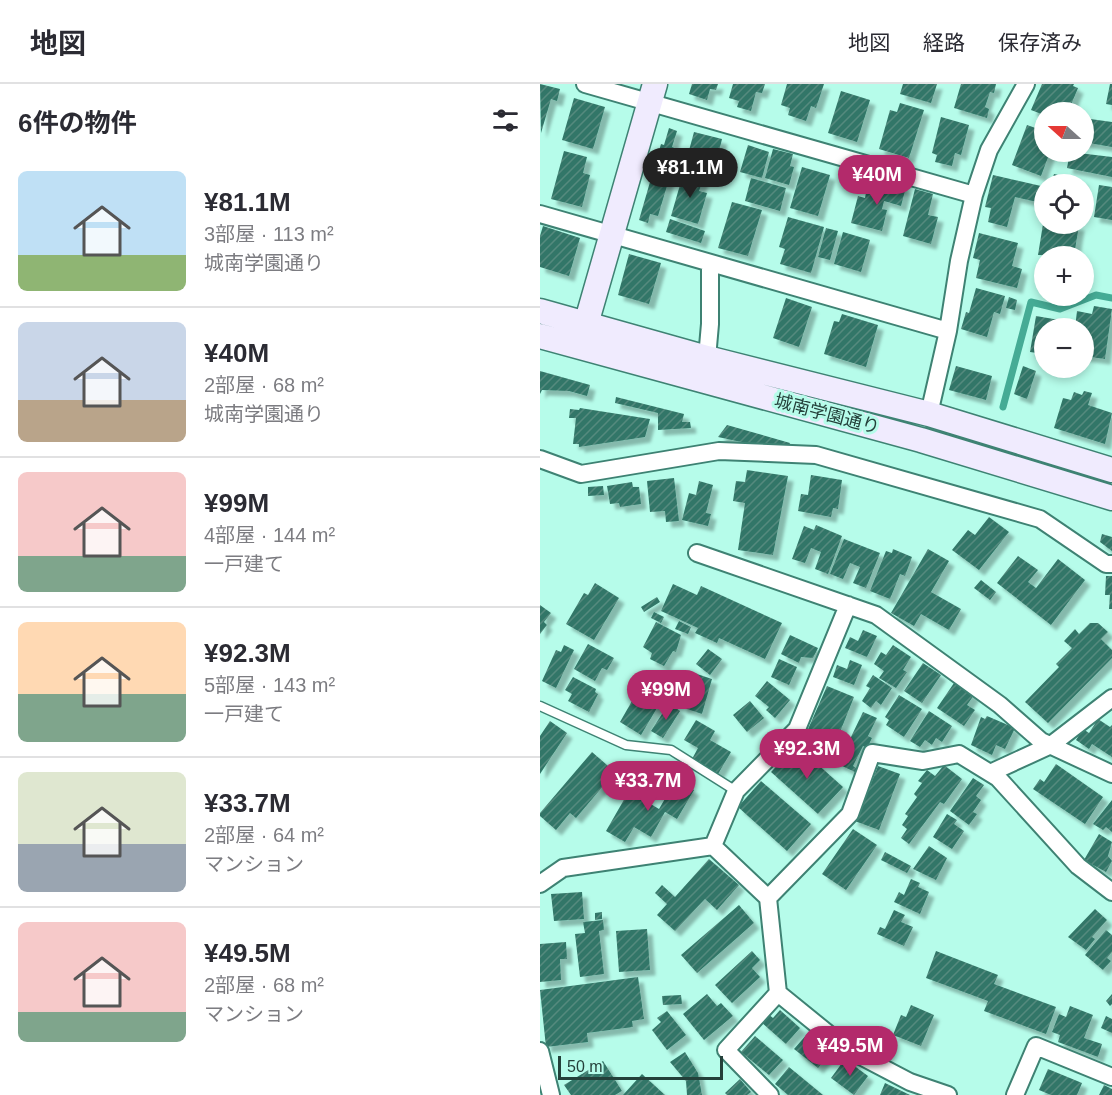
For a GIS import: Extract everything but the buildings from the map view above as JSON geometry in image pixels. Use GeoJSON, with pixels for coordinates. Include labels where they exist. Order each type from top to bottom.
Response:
{"type":"FeatureCollection","features":[{"type":"Feature","properties":{"kind":"street"},"geometry":{"type":"LineString","coordinates":[[585,84],[652,93],[974,195]]}},
{"type":"Feature","properties":{"kind":"street"},"geometry":{"type":"LineString","coordinates":[[929,414],[948,331],[958,261],[974,195],[989,150],[1026,84]]}},
{"type":"Feature","properties":{"kind":"street"},"geometry":{"type":"LineString","coordinates":[[579,347],[652,93]]}},
{"type":"Feature","properties":{"kind":"street"},"geometry":{"type":"LineString","coordinates":[[540,213],[948,331]]}},
{"type":"Feature","properties":{"kind":"street"},"geometry":{"type":"LineString","coordinates":[[707,358],[711,324],[710,264]]}},
{"type":"Feature","properties":{"kind":"street","name":"城南学園通り"},"geometry":{"type":"LineString","coordinates":[[540,311],[707,358],[929,414],[1112,469]]}},
{"type":"Feature","properties":{"kind":"street","name":"城南学園通り"},"geometry":{"type":"LineString","coordinates":[[540,336],[921,440],[1112,498]]}},
{"type":"Feature","properties":{"kind":"street"},"geometry":{"type":"LineString","coordinates":[[540,459],[581,474],[719,451],[816,455],[1040,519],[1106,564],[1112,564]]}},
{"type":"Feature","properties":{"kind":"street"},"geometry":{"type":"LineString","coordinates":[[697,553],[876,615],[1000,705],[1041,741],[1112,774]]}},
{"type":"Feature","properties":{"kind":"street"},"geometry":{"type":"LineString","coordinates":[[713,846],[736,791],[797,729],[848,605]]}},
{"type":"Feature","properties":{"kind":"street"},"geometry":{"type":"LineString","coordinates":[[990,773],[1051,745],[1112,698]]}},
{"type":"Feature","properties":{"kind":"street"},"geometry":{"type":"LineString","coordinates":[[768,898],[850,814],[873,753],[922,761],[959,754],[998,778],[1078,866],[1112,892]]}},
{"type":"Feature","properties":{"kind":"street"},"geometry":{"type":"LineString","coordinates":[[713,846],[768,898],[778,993],[847,1049],[910,1082],[948,1095]]}},
{"type":"Feature","properties":{"kind":"street"},"geometry":{"type":"LineString","coordinates":[[540,884],[563,868],[713,846]]}},
{"type":"Feature","properties":{"kind":"street"},"geometry":{"type":"LineString","coordinates":[[770,1095],[726,1050],[778,993]]}},
{"type":"Feature","properties":{"kind":"street"},"geometry":{"type":"LineString","coordinates":[[1016,1095],[1036,1046],[1112,1077]]}},
{"type":"Feature","properties":{"kind":"street"},"geometry":{"type":"LineString","coordinates":[[540,1051],[551,1095]]}},
{"type":"Feature","properties":{"kind":"lane"},"geometry":{"type":"LineString","coordinates":[[540,706],[626,745],[671,750],[736,791]]}},
{"type":"Feature","properties":{"kind":"waterway"},"geometry":{"type":"LineString","coordinates":[[1003,407],[1031,302],[1060,309],[1096,295],[1112,298]]}}]}
